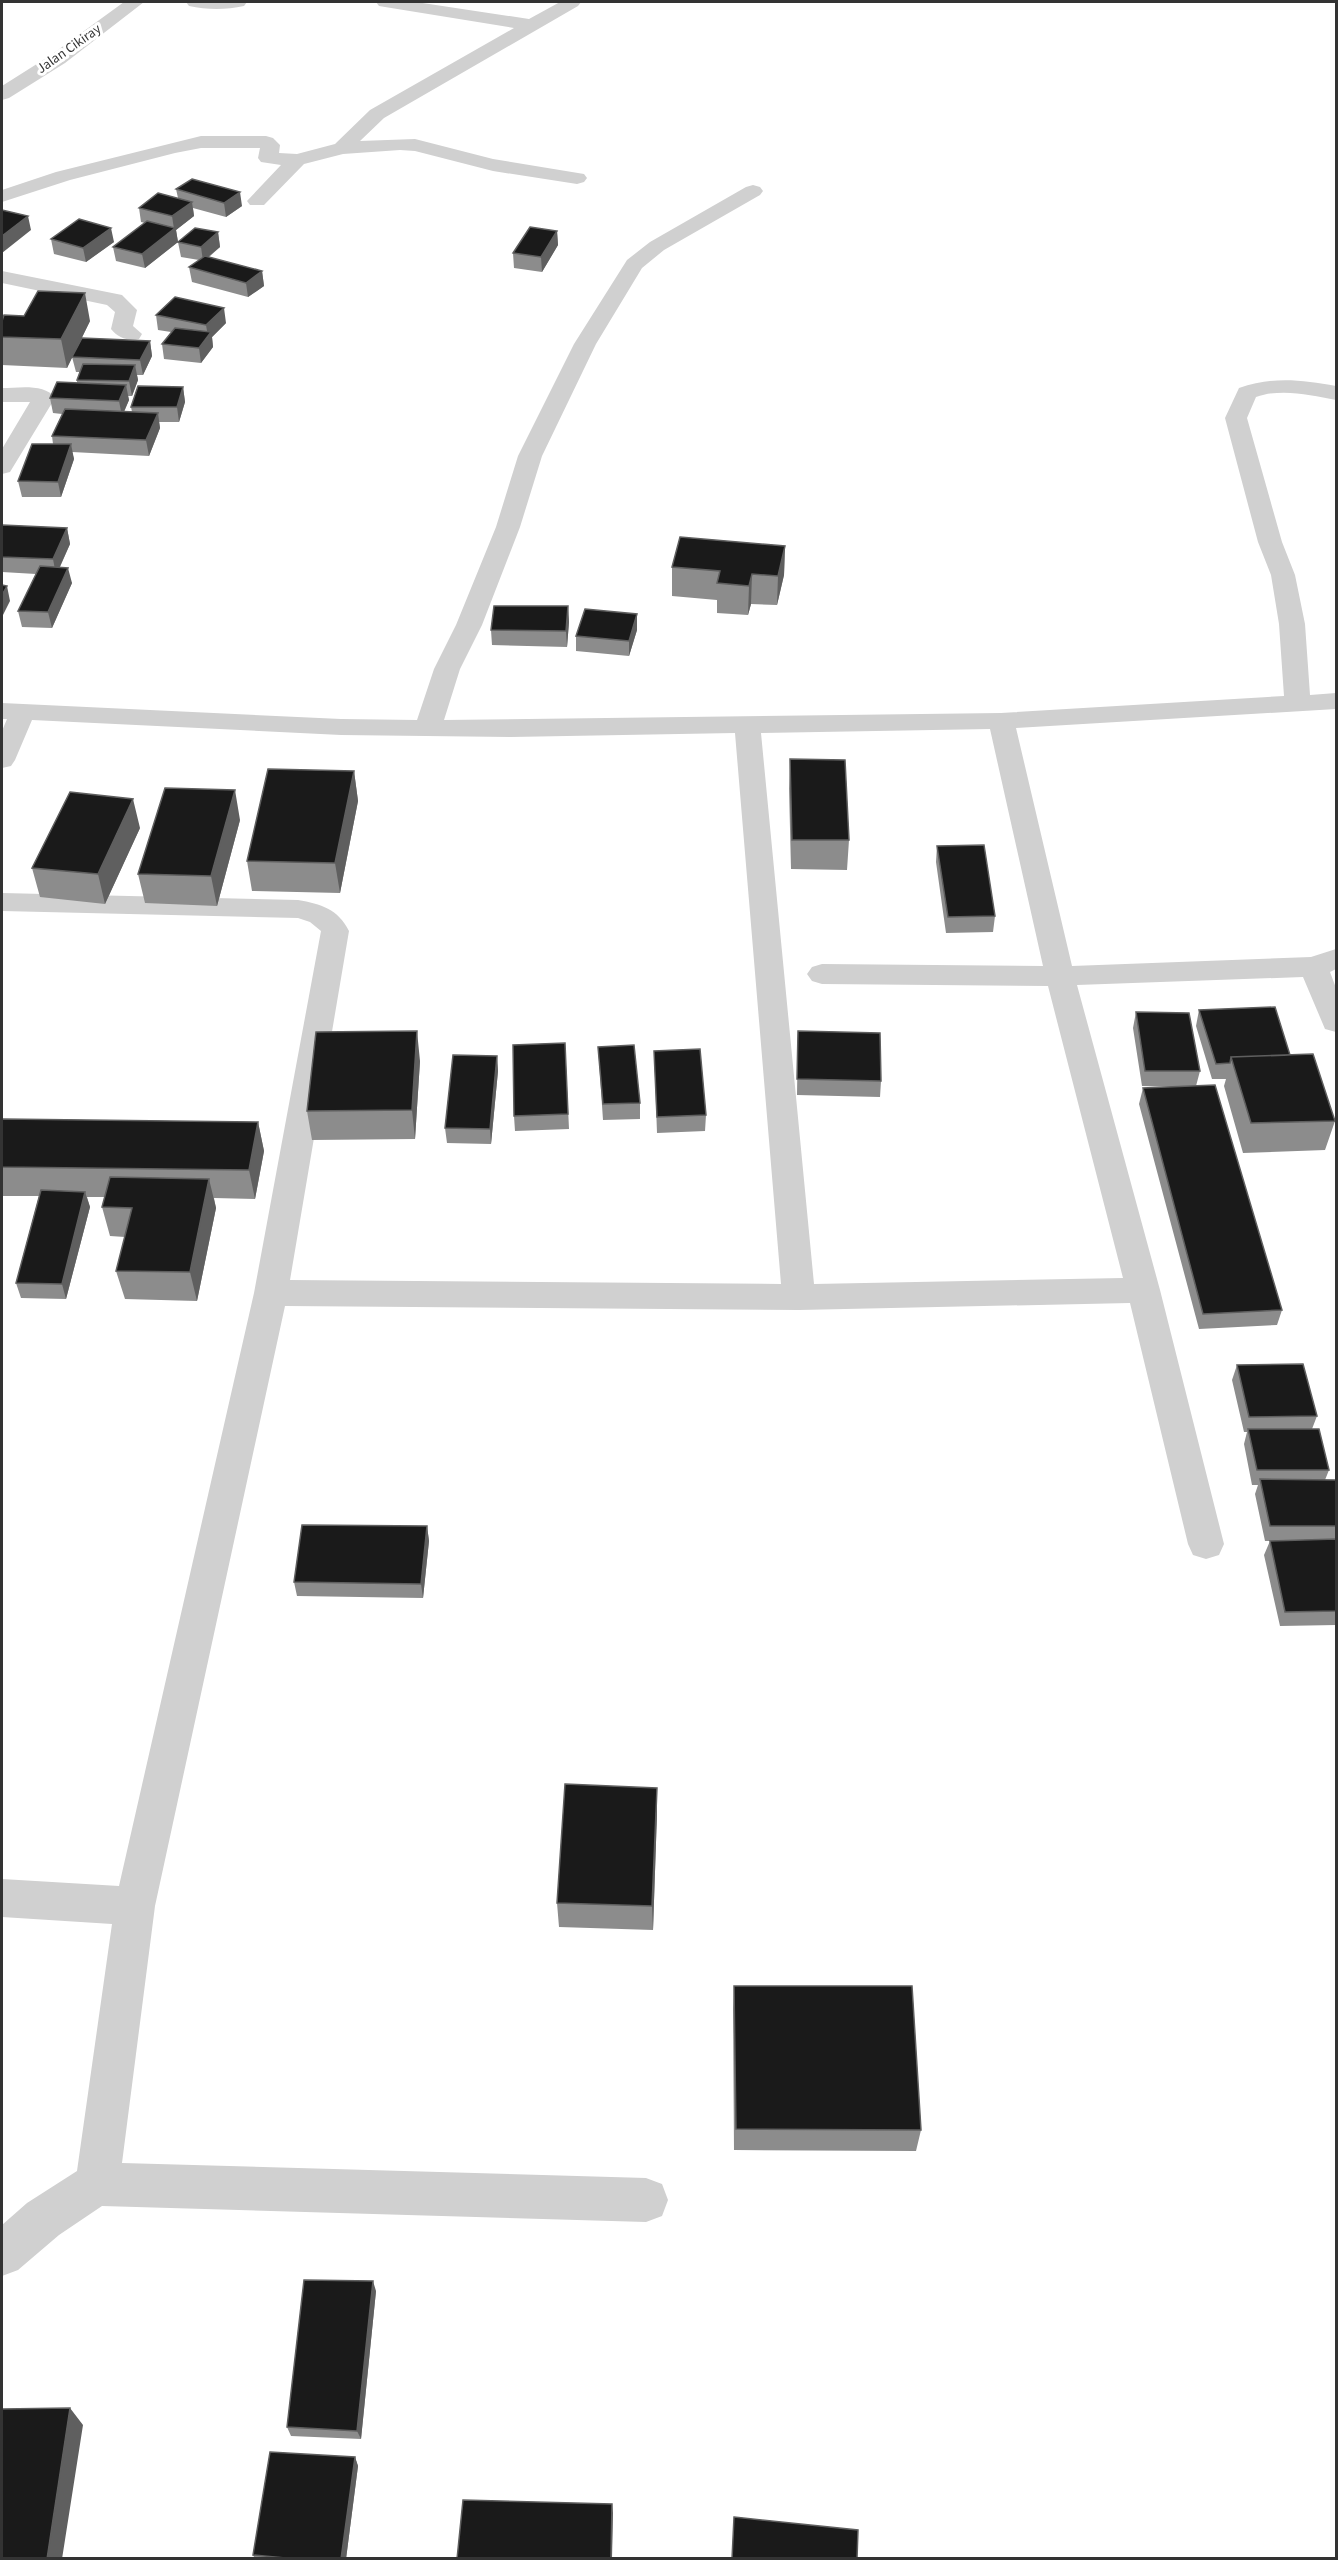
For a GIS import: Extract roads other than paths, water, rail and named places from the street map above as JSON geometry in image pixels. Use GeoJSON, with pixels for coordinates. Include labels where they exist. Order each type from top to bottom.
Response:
{"type":"FeatureCollection","features":[{"type":"Feature","properties":{"kind":"street","name":"Jalan Cikiray"},"geometry":{"type":"LineString","coordinates":[[2,94],[58,59],[135,2]]}},
{"type":"Feature","properties":{"kind":"street"},"geometry":{"type":"LineString","coordinates":[[195,2],[210,4],[238,2]]}},
{"type":"Feature","properties":{"kind":"street"},"geometry":{"type":"LineString","coordinates":[[385,2],[532,25]]}},
{"type":"Feature","properties":{"kind":"street"},"geometry":{"type":"LineString","coordinates":[[342,148],[377,114],[572,2]]}},
{"type":"Feature","properties":{"kind":"street"},"geometry":{"type":"LineString","coordinates":[[2,196],[53,178],[201,142],[264,142],[269,151],[297,160]]}},
{"type":"Feature","properties":{"kind":"street"},"geometry":{"type":"LineString","coordinates":[[257,201],[297,160],[342,148],[387,144],[415,145],[493,165],[577,178]]}},
{"type":"Feature","properties":{"kind":"street"},"geometry":{"type":"LineString","coordinates":[[428,728],[447,669],[469,625],[508,527],[530,456],[585,344],[634,264],[657,246],[753,191]]}},
{"type":"Feature","properties":{"kind":"street"},"geometry":{"type":"LineString","coordinates":[[2,277],[97,295],[123,305],[126,310],[122,329],[131,334]]}},
{"type":"Feature","properties":{"kind":"street"},"geometry":{"type":"LineString","coordinates":[[48,307],[64,289]]}},
{"type":"Feature","properties":{"kind":"street"},"geometry":{"type":"LineString","coordinates":[[1297,702],[1292,624],[1283,575],[1270,542],[1240,441],[1236,418],[1247,393],[1255,389],[1291,384],[1336,393]]}},
{"type":"Feature","properties":{"kind":"street"},"geometry":{"type":"LineString","coordinates":[[2,395],[39,395],[44,398],[2,467]]}},
{"type":"Feature","properties":{"kind":"street"},"geometry":{"type":"LineString","coordinates":[[2,760],[12,712],[341,727],[428,728],[1001,721],[1336,701]]}},
{"type":"Feature","properties":{"kind":"street"},"geometry":{"type":"LineString","coordinates":[[1001,721],[1060,976],[1143,1290],[1206,1544]]}},
{"type":"Feature","properties":{"kind":"street"},"geometry":{"type":"LineString","coordinates":[[747,725],[799,1297]]}},
{"type":"Feature","properties":{"kind":"street"},"geometry":{"type":"LineString","coordinates":[[2,902],[298,909],[310,911],[332,924],[335,931],[271,1293],[135,1906],[97,2184]]}},
{"type":"Feature","properties":{"kind":"street"},"geometry":{"type":"LineString","coordinates":[[822,974],[1060,976],[1325,963],[1336,1022]]}},
{"type":"Feature","properties":{"kind":"street"},"geometry":{"type":"LineString","coordinates":[[271,1293],[799,1297],[1143,1290]]}},
{"type":"Feature","properties":{"kind":"street"},"geometry":{"type":"LineString","coordinates":[[2,1898],[135,1906]]}},
{"type":"Feature","properties":{"kind":"street"},"geometry":{"type":"LineString","coordinates":[[2,2254],[43,2219],[97,2184],[646,2200]]}}]}
